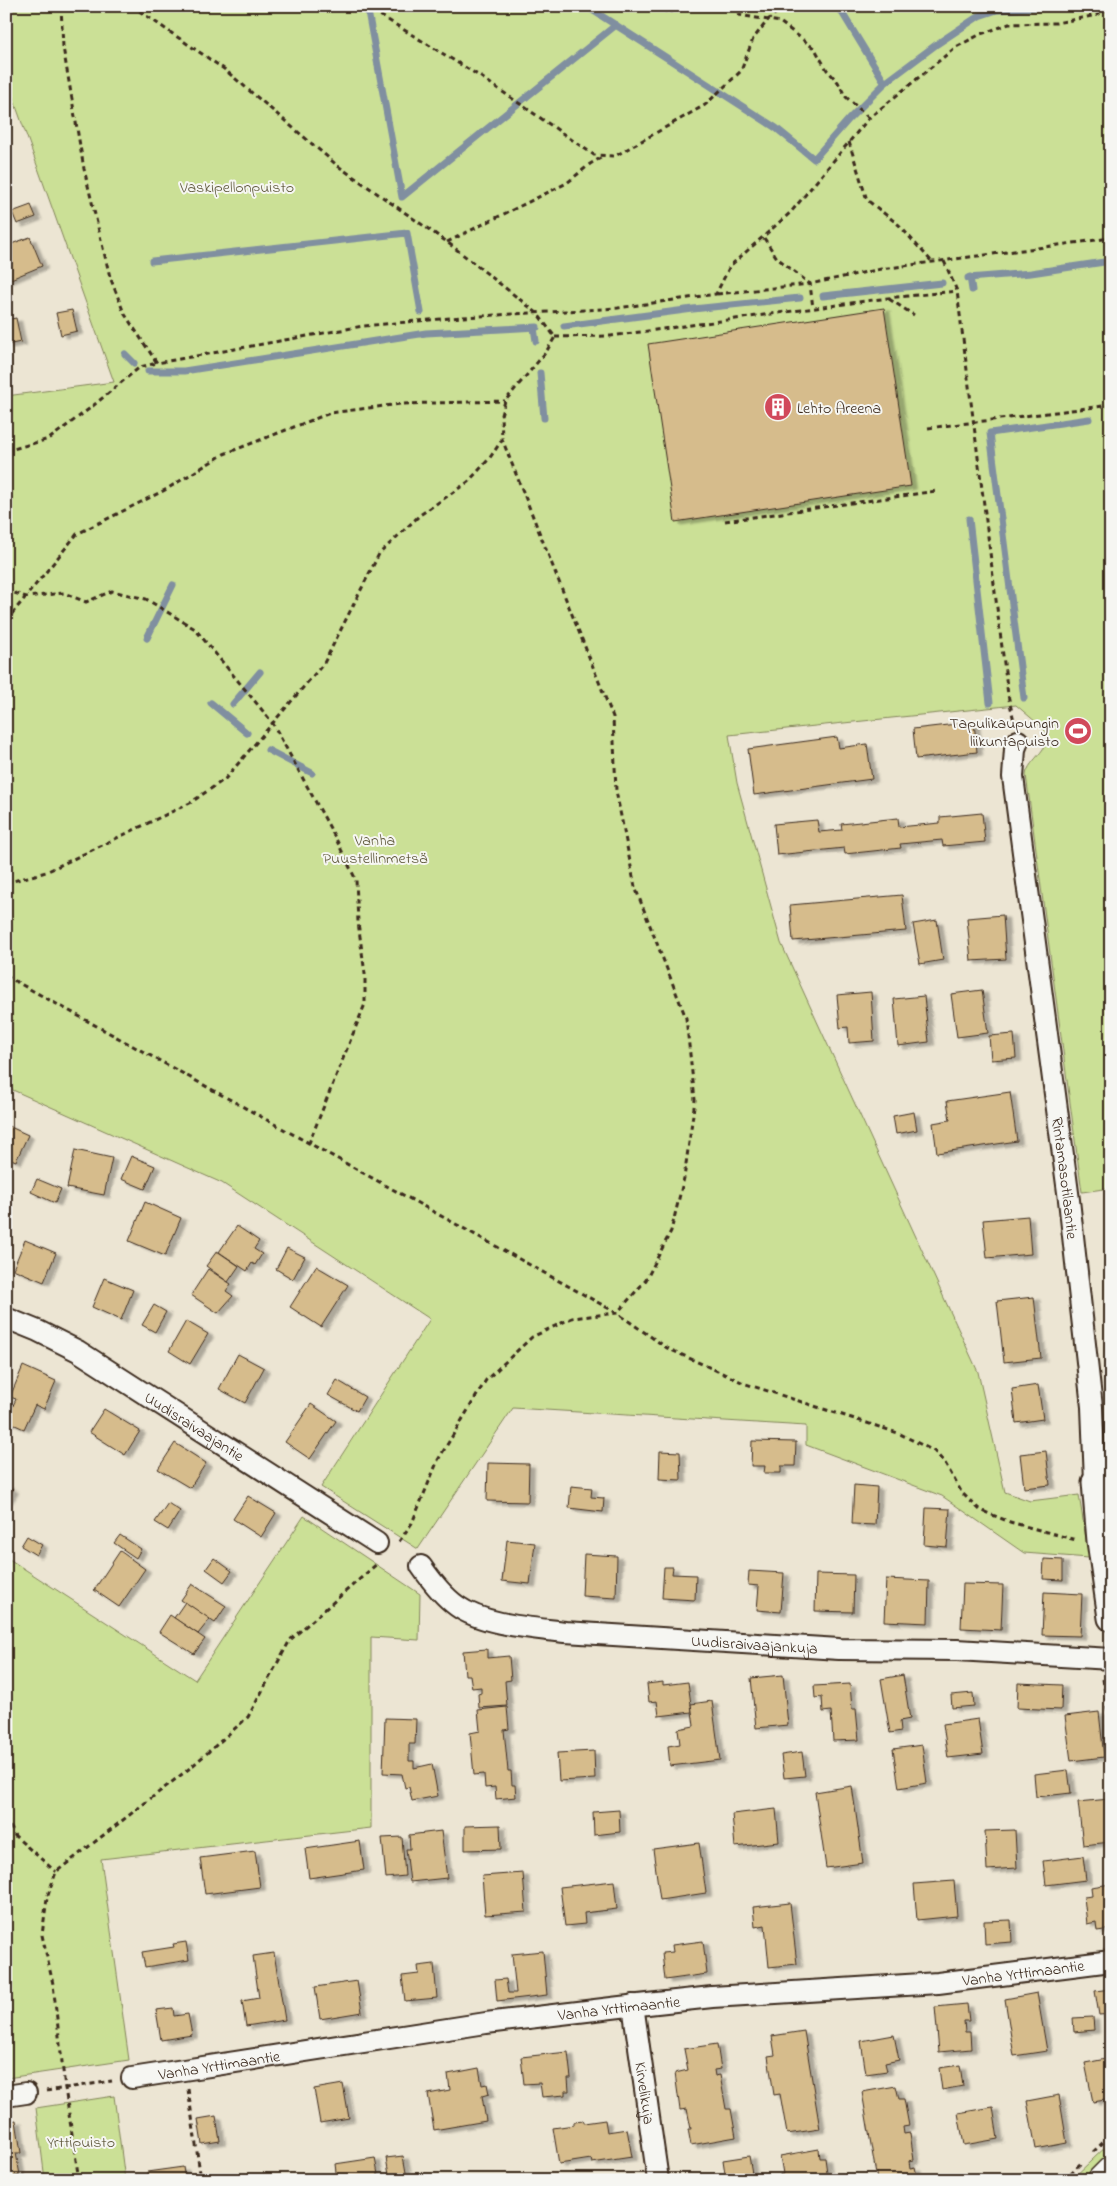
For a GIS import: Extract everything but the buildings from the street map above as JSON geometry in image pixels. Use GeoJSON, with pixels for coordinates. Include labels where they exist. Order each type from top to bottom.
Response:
{"type":"FeatureCollection","features":[{"type":"Feature","properties":{"kind":"main road"},"geometry":{"type":"LineString","coordinates":[[1102,2180],[1111,2171]]}},
{"type":"Feature","properties":{"kind":"street","name":"Rintamasotilaantie"},"geometry":{"type":"LineString","coordinates":[[1018,741],[1015,749],[1013,777],[1069,1200],[1092,1407],[1103,1481],[1100,1541],[1111,1618]]}},
{"type":"Feature","properties":{"kind":"street","name":"Uudisraivaajantie"},"geometry":{"type":"LineString","coordinates":[[6,1318],[78,1350],[386,1548]]}},
{"type":"Feature","properties":{"kind":"street","name":"Uudisraivaajankuja"},"geometry":{"type":"LineString","coordinates":[[421,1566],[457,1606],[492,1622],[540,1629],[839,1649],[957,1650],[1111,1659]]}},
{"type":"Feature","properties":{"kind":"street","name":"Vanha Yrttimaantie"},"geometry":{"type":"LineString","coordinates":[[132,2078],[486,2023],[712,1997],[938,1983],[1111,1961]]}},
{"type":"Feature","properties":{"kind":"street","name":"Kirvelikuja"},"geometry":{"type":"LineString","coordinates":[[633,2006],[658,2180]]}},
{"type":"Feature","properties":{"kind":"path"},"geometry":{"type":"LineString","coordinates":[[6,9],[9,6]]}},
{"type":"Feature","properties":{"kind":"path"},"geometry":{"type":"LineString","coordinates":[[61,6],[63,47],[84,169],[110,277],[124,313],[157,363]]}},
{"type":"Feature","properties":{"kind":"path"},"geometry":{"type":"LineString","coordinates":[[132,6],[224,69],[338,166],[447,242],[537,313],[555,337]]}},
{"type":"Feature","properties":{"kind":"path"},"geometry":{"type":"LineString","coordinates":[[365,6],[481,77],[594,155],[615,156],[705,105],[741,71],[753,39],[768,20],[784,6]]}},
{"type":"Feature","properties":{"kind":"path"},"geometry":{"type":"LineString","coordinates":[[654,6],[670,13],[679,6]]}},
{"type":"Feature","properties":{"kind":"path"},"geometry":{"type":"LineString","coordinates":[[733,6],[739,15],[780,22],[815,49],[827,70],[838,82],[845,96],[869,118]]}},
{"type":"Feature","properties":{"kind":"path"},"geometry":{"type":"LineString","coordinates":[[716,294],[730,266],[764,238],[791,212],[869,118],[956,47],[981,34],[1008,24],[1056,23],[1097,15],[1111,8]]}},
{"type":"Feature","properties":{"kind":"path"},"geometry":{"type":"LineString","coordinates":[[849,141],[867,200],[899,226],[933,262]]}},
{"type":"Feature","properties":{"kind":"path"},"geometry":{"type":"LineString","coordinates":[[447,242],[567,183],[590,164],[605,155]]}},
{"type":"Feature","properties":{"kind":"path"},"geometry":{"type":"LineString","coordinates":[[764,238],[777,258],[810,284],[814,308]]}},
{"type":"Feature","properties":{"kind":"path"},"geometry":{"type":"LineString","coordinates":[[6,451],[49,439],[89,410],[140,367],[157,363],[363,326],[462,317],[618,308],[716,294],[810,284],[880,269],[1111,238]]}},
{"type":"Feature","properties":{"kind":"path"},"geometry":{"type":"LineString","coordinates":[[944,261],[957,291],[1008,695],[1018,741]]}},
{"type":"Feature","properties":{"kind":"path"},"geometry":{"type":"LineString","coordinates":[[555,337],[611,336],[888,298],[957,291]]}},
{"type":"Feature","properties":{"kind":"path"},"geometry":{"type":"LineString","coordinates":[[888,298],[914,315]]}},
{"type":"Feature","properties":{"kind":"path"},"geometry":{"type":"LineString","coordinates":[[79,2180],[64,2088],[53,1984],[42,1935],[47,1898],[56,1872],[190,1768],[248,1718],[290,1640],[412,1524],[438,1460],[486,1380],[532,1336],[572,1318],[617,1312],[646,1280],[671,1231],[684,1178],[695,1100],[686,1018],[635,887],[616,792],[613,717],[502,439],[501,415],[505,401],[512,390],[546,352],[555,337]]}},
{"type":"Feature","properties":{"kind":"path"},"geometry":{"type":"LineString","coordinates":[[6,621],[77,534],[164,490],[224,454],[330,413],[400,404],[505,401]]}},
{"type":"Feature","properties":{"kind":"path"},"geometry":{"type":"LineString","coordinates":[[928,428],[1111,405]]}},
{"type":"Feature","properties":{"kind":"path"},"geometry":{"type":"LineString","coordinates":[[6,883],[46,872],[190,803],[225,779],[324,663],[379,554],[420,515],[468,482],[489,459],[502,439]]}},
{"type":"Feature","properties":{"kind":"path"},"geometry":{"type":"LineString","coordinates":[[725,521],[936,491]]}},
{"type":"Feature","properties":{"kind":"path"},"geometry":{"type":"LineString","coordinates":[[6,590],[26,597],[64,594],[86,602],[112,590],[146,599],[195,629],[272,722],[337,841],[356,880],[358,922],[365,974],[365,1004],[309,1143]]}},
{"type":"Feature","properties":{"kind":"path"},"geometry":{"type":"LineString","coordinates":[[6,976],[617,1312],[667,1348],[746,1384],[898,1433],[934,1451],[945,1463],[952,1479],[962,1493],[980,1510],[1010,1522],[1080,1540]]}},
{"type":"Feature","properties":{"kind":"path"},"geometry":{"type":"LineString","coordinates":[[6,1818],[15,1836],[56,1872]]}},
{"type":"Feature","properties":{"kind":"path"},"geometry":{"type":"LineString","coordinates":[[185,2070],[201,2180]]}},
{"type":"Feature","properties":{"kind":"path"},"geometry":{"type":"LineString","coordinates":[[16,2095],[132,2078]]}},
{"type":"Feature","properties":{"kind":"green space"},"geometry":{"type":"Polygon","coordinates":[[[6,6],[1111,6],[1111,1188],[1082,1192],[1026,775],[1031,764],[1047,742],[1047,735],[1044,729],[1016,705],[729,735],[737,783],[781,943],[978,1372],[1005,1492],[1030,1501],[1079,1495],[1089,1558],[1024,1553],[942,1496],[806,1445],[806,1426],[513,1408],[418,1549],[321,1487],[430,1319],[222,1183],[6,1087],[6,396],[114,382],[6,78],[6,6]]]}},
{"type":"Feature","properties":{"kind":"green space"},"geometry":{"type":"Polygon","coordinates":[[[304,1516],[420,1594],[419,1640],[371,1637],[371,1828],[101,1859],[129,2060],[7,2078],[6,1557],[195,1680],[304,1516]]]}},
{"type":"Feature","properties":{"kind":"green space","name":"Yrttipuisto"},"geometry":{"type":"Polygon","coordinates":[[[114,2096],[125,2180],[45,2180],[36,2108],[114,2096]]]}},
{"type":"Feature","properties":{"kind":"green space"},"geometry":{"type":"Polygon","coordinates":[[[1111,2142],[1111,2162],[1092,2180],[1071,2180],[1111,2142]]]}},
{"type":"Feature","properties":{"kind":"waterway"},"geometry":{"type":"LineString","coordinates":[[367,6],[402,197],[616,25]]}},
{"type":"Feature","properties":{"kind":"waterway"},"geometry":{"type":"LineString","coordinates":[[586,6],[776,128],[814,159],[849,119],[885,83],[937,44],[979,16],[997,10],[1057,6]]}},
{"type":"Feature","properties":{"kind":"waterway"},"geometry":{"type":"LineString","coordinates":[[838,6],[885,83]]}},
{"type":"Feature","properties":{"kind":"waterway"},"geometry":{"type":"LineString","coordinates":[[152,261],[407,233],[421,312]]}},
{"type":"Feature","properties":{"kind":"waterway"},"geometry":{"type":"LineString","coordinates":[[968,278],[1031,273],[1111,261]]}},
{"type":"Feature","properties":{"kind":"waterway"},"geometry":{"type":"LineString","coordinates":[[970,277],[972,290]]}},
{"type":"Feature","properties":{"kind":"waterway"},"geometry":{"type":"LineString","coordinates":[[823,296],[942,283]]}},
{"type":"Feature","properties":{"kind":"waterway"},"geometry":{"type":"LineString","coordinates":[[564,326],[693,309],[800,298]]}},
{"type":"Feature","properties":{"kind":"waterway"},"geometry":{"type":"LineString","coordinates":[[148,371],[184,371],[426,333],[537,327]]}},
{"type":"Feature","properties":{"kind":"waterway"},"geometry":{"type":"LineString","coordinates":[[534,328],[536,341]]}},
{"type":"Feature","properties":{"kind":"waterway"},"geometry":{"type":"LineString","coordinates":[[125,354],[134,363]]}},
{"type":"Feature","properties":{"kind":"waterway"},"geometry":{"type":"LineString","coordinates":[[540,373],[544,418]]}},
{"type":"Feature","properties":{"kind":"waterway"},"geometry":{"type":"LineString","coordinates":[[1024,698],[990,433],[1089,419]]}},
{"type":"Feature","properties":{"kind":"waterway"},"geometry":{"type":"LineString","coordinates":[[969,519],[990,703]]}},
{"type":"Feature","properties":{"kind":"waterway"},"geometry":{"type":"LineString","coordinates":[[147,638],[173,585]]}},
{"type":"Feature","properties":{"kind":"waterway"},"geometry":{"type":"LineString","coordinates":[[233,704],[260,672]]}},
{"type":"Feature","properties":{"kind":"waterway"},"geometry":{"type":"LineString","coordinates":[[211,703],[247,733]]}},
{"type":"Feature","properties":{"kind":"waterway"},"geometry":{"type":"LineString","coordinates":[[268,750],[312,773]]}},
{"type":"Feature","properties":{"kind":"place","name":"Lehto Areena"},"geometry":{"type":"Point","coordinates":[778,407]}},
{"type":"Feature","properties":{"kind":"place","name":"Tapulikaupungin liikuntapuisto"},"geometry":{"type":"Point","coordinates":[1078,731]}},
{"type":"Feature","properties":{"kind":"park label","name":"Vaskipellonpuisto"},"geometry":{"type":"Point","coordinates":[237,186]}},
{"type":"Feature","properties":{"kind":"park label","name":"Vanha Puustellinmetsä"},"geometry":{"type":"Point","coordinates":[375,848]}}]}
